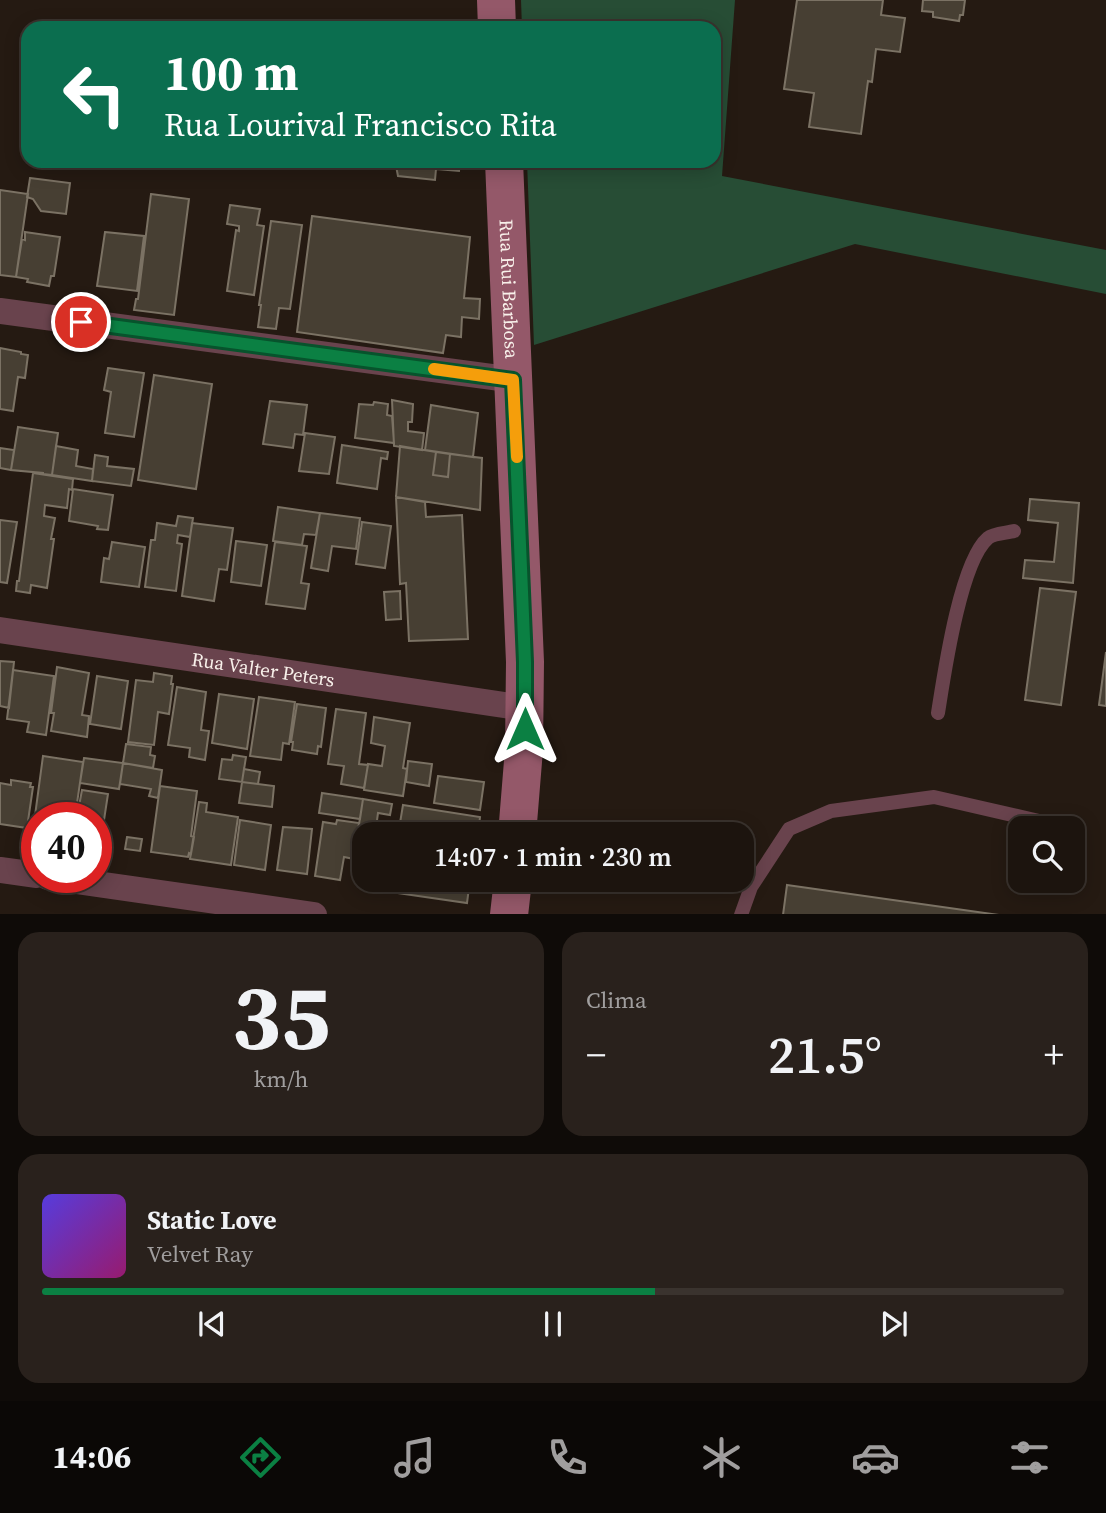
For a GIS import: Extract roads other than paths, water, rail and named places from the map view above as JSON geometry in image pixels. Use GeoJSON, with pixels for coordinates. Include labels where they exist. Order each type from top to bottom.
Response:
{"type":"FeatureCollection","features":[{"type":"Feature","properties":{"kind":"street"},"geometry":{"type":"LineString","coordinates":[[496,0],[498,21]]}},
{"type":"Feature","properties":{"kind":"street","name":"Rua Rui Barbosa"},"geometry":{"type":"LineString","coordinates":[[503,168],[525,662],[524,749],[518,822]]}},
{"type":"Feature","properties":{"kind":"street"},"geometry":{"type":"LineString","coordinates":[[0,311],[513,380]]}},
{"type":"Feature","properties":{"kind":"street","name":"Rua Valter Peters"},"geometry":{"type":"LineString","coordinates":[[0,630],[525,708]]}},
{"type":"Feature","properties":{"kind":"street"},"geometry":{"type":"LineString","coordinates":[[0,870],[21,873]]}},
{"type":"Feature","properties":{"kind":"street"},"geometry":{"type":"LineString","coordinates":[[112,886],[307,914]]}},
{"type":"Feature","properties":{"kind":"street"},"geometry":{"type":"LineString","coordinates":[[509,914],[512,892]]}},
{"type":"Feature","properties":{"kind":"lane"},"geometry":{"type":"LineString","coordinates":[[938,713],[949,648],[964,585],[977,554],[989,537],[1014,531]]}},
{"type":"Feature","properties":{"kind":"lane"},"geometry":{"type":"LineString","coordinates":[[741,914],[751,887],[789,829],[831,811],[934,797],[1017,816]]}}]}
